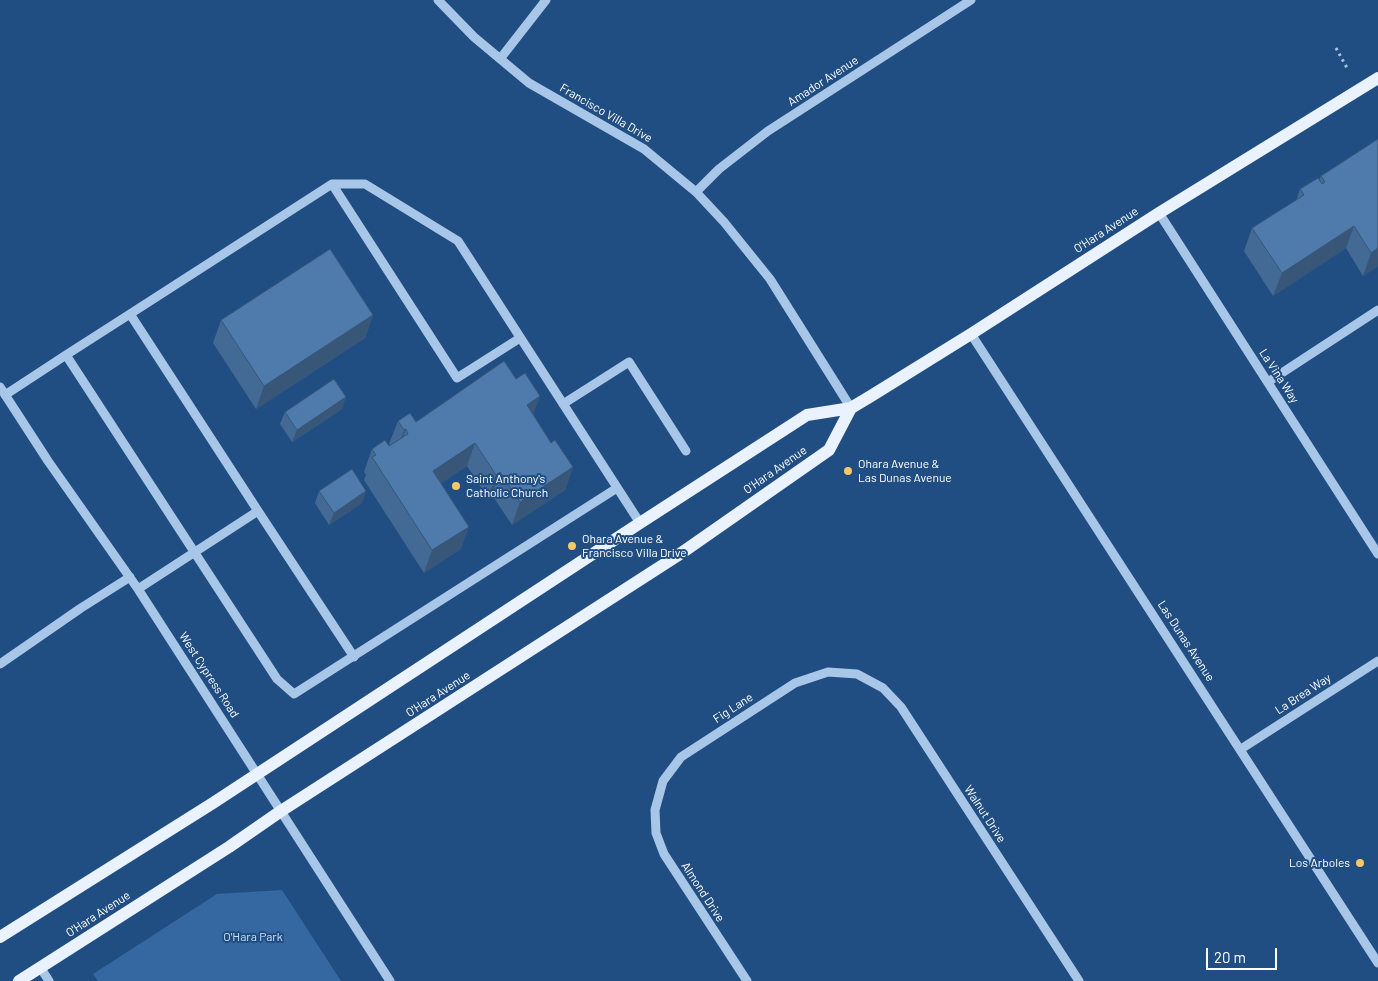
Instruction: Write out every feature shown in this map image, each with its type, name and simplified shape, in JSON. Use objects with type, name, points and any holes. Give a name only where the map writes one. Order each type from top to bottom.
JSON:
[{"type":"main road","name":"O'Hara Avenue","points":[[0,937],[205,809],[256,773],[807,415],[851,408],[971,334],[1159,212],[1378,78]]},
{"type":"main road","name":"O'Hara Avenue","points":[[19,981],[680,554],[829,450],[851,408]]},
{"type":"street","name":"Francisco Villa Drive","points":[[438,0],[474,37],[529,84],[644,149],[696,192],[724,222],[770,279],[851,408]]},
{"type":"street","points":[[500,59],[546,0]]},
{"type":"street","name":"Amador Avenue","points":[[696,192],[732,159],[768,131],[972,0]]},
{"type":"street","points":[[332,184],[457,378],[520,338]]},
{"type":"street","points":[[2,391],[66,355],[332,184],[365,184],[458,241],[640,523]]},
{"type":"street","name":"La Vina Way","points":[[1159,212],[1378,554]]},
{"type":"street","points":[[1268,382],[1378,310]]},
{"type":"street","points":[[130,314],[354,656]]},
{"type":"street","name":"Las Dunas Avenue","points":[[971,334],[1241,748],[1378,963]]},
{"type":"street","points":[[66,355],[277,679],[294,694],[617,488]]},
{"type":"street","points":[[563,404],[629,362],[686,451]]},
{"type":"street","name":"West Cypress Road","points":[[2,391],[48,461],[138,589],[390,981]]},
{"type":"street","points":[[138,589],[258,511]]},
{"type":"street","points":[[0,664],[130,577]]},
{"type":"street","name":"La Brea Way","points":[[1241,748],[1378,661]]},
{"type":"street","name":"Fig Lane","points":[[655,810],[663,781],[681,757],[795,682],[828,672],[858,674]]},
{"type":"street","name":"Walnut Drive","points":[[858,674],[882,688],[901,707],[1079,981]]},
{"type":"street","name":"Almond Drive","points":[[655,810],[656,833],[664,854],[747,981]]},
{"type":"street","points":[[40,967],[49,981]]},
{"type":"path","points":[[1336,48],[1347,68],[1350,68]]},
{"type":"green space","name":"O'Hara Park","points":[[282,890],[341,981],[98,981],[93,974],[217,894]]},
{"type":"building","points":[[1378,139],[1378,248],[1371,253],[1354,226],[1282,273],[1252,228],[1304,195],[1300,189],[1318,178],[1322,184],[1325,182],[1321,176]]},
{"type":"building","points":[[330,249],[373,315],[264,386],[221,320]]},
{"type":"building","points":[[504,361],[516,379],[525,373],[540,396],[527,405],[551,443],[555,440],[573,467],[520,502],[500,472],[496,475],[475,443],[433,471],[469,527],[432,550],[372,457],[376,455],[372,449],[385,440],[389,446],[408,434],[398,421],[410,413],[416,422]]},
{"type":"building","points":[[334,379],[346,397],[297,430],[285,412]]},
{"type":"building","points":[[352,469],[366,491],[334,513],[319,491]]},
{"type":"place","name":"Ohara Avenue & Las Dunas Avenue","points":[[848,471]]},
{"type":"place","name":"Saint Anthony's Catholic Church","points":[[456,486]]},
{"type":"place","name":"Ohara Avenue & Francisco Villa Drive","points":[[572,546]]},
{"type":"place","name":"Los Arboles","points":[[1360,863]]}]
